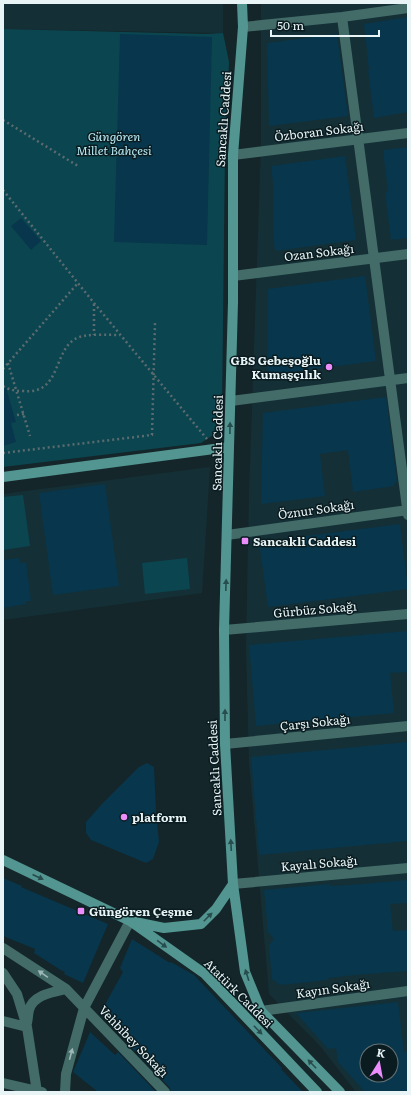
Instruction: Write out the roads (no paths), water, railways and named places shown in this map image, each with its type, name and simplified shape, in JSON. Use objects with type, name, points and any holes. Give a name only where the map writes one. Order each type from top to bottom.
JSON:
[{"type":"main road","name":"Sancaklı Caddesi","points":[[242,3],[243,27],[233,155],[231,401],[224,630],[225,744],[233,884],[245,972],[261,1011]]},
{"type":"main road","points":[[3,477],[229,447]]},
{"type":"main road","name":"Atatürk Caddesi","points":[[3,860],[130,921],[205,974],[317,1092]]},
{"type":"main road","points":[[130,921],[164,928],[202,924],[216,909],[233,884]]},
{"type":"main road","name":"Atatürk Caddesi","points":[[261,1011],[340,1092]]},
{"type":"street","points":[[243,27],[342,17],[408,8]]},
{"type":"street","points":[[342,17],[408,511]]},
{"type":"street","name":"Özboran Sokağı","points":[[233,155],[408,133]]},
{"type":"street","name":"Ozan Sokağı","points":[[233,276],[408,254]]},
{"type":"street","points":[[231,401],[408,378]]},
{"type":"street","name":"Öznur Sokağı","points":[[227,535],[408,511]]},
{"type":"street","name":"Gürbüz Sokağı","points":[[224,630],[408,614]]},
{"type":"street","name":"Çarşı Sokağı","points":[[225,744],[408,726]]},
{"type":"street","name":"Kayalı Sokağı","points":[[233,884],[408,868]]},
{"type":"street","points":[[65,1092],[66,1074],[84,1008],[130,921]]},
{"type":"street","name":"Vehbibey Sokağı","points":[[3,948],[66,989],[165,1092]]},
{"type":"street","points":[[3,973],[17,994],[27,1027],[38,1092],[3,1083]]},
{"type":"street","points":[[27,1027],[29,1009],[36,1000],[46,994],[66,989]]},
{"type":"street","name":"Kayın Sokağı","points":[[261,1011],[408,991]]},
{"type":"street","points":[[3,1021],[27,1027]]},
{"type":"place","name":"GBS Gebeşoğlu Kumaşçılık","points":[[329,367]]},
{"type":"place","name":"Sancakli Caddesi","points":[[245,541]]},
{"type":"place","name":"platform","points":[[124,817]]},
{"type":"place","name":"Güngören Çeşme","points":[[81,911]]},
{"type":"park label","name":"Güngören Millet Bahçesi","points":[[114,143]]}]
